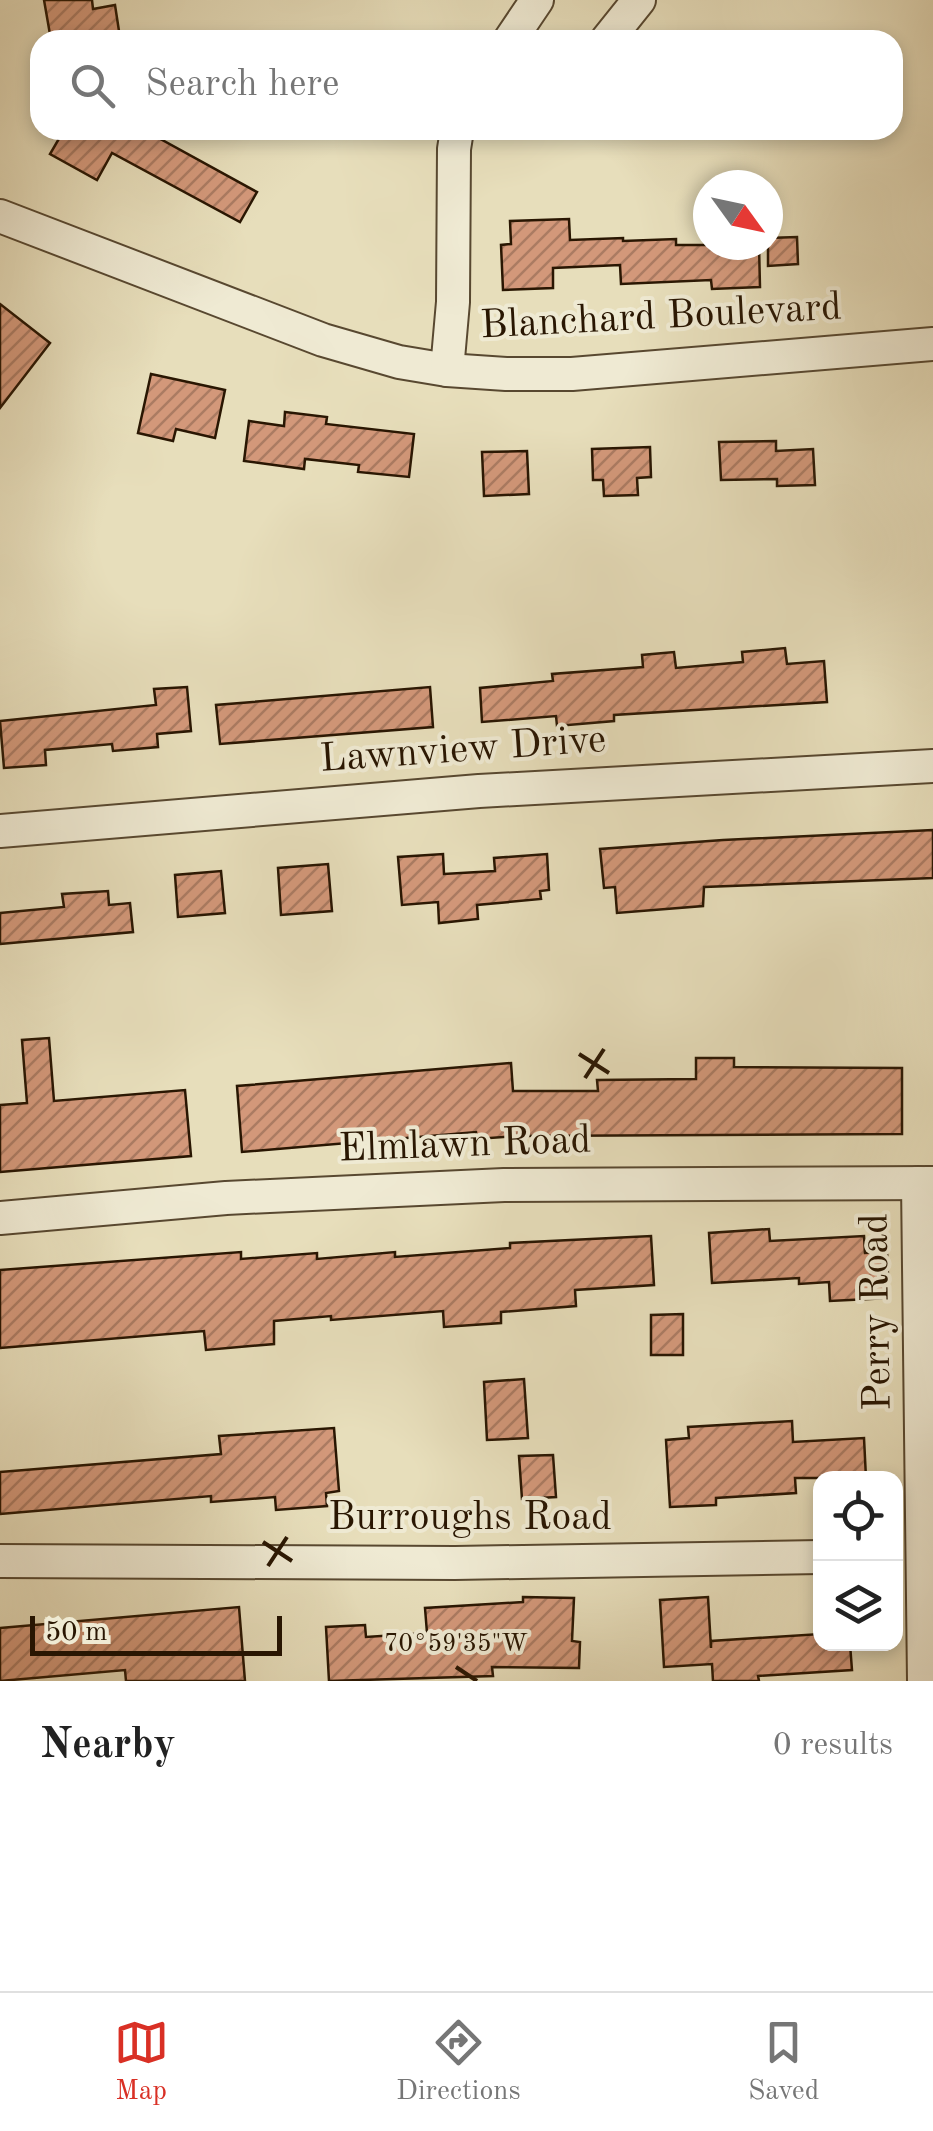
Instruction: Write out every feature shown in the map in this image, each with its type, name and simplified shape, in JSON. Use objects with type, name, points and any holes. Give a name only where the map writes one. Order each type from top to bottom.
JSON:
[{"type":"street","points":[[517,30],[537,0]]},
{"type":"street","points":[[616,30],[639,0]]},
{"type":"street","points":[[448,370],[455,140]]},
{"type":"street","name":"Blanchard Boulevard","points":[[0,216],[323,340],[400,362],[448,370],[506,374],[604,372],[933,344]]},
{"type":"street","name":"Lawnview Drive","points":[[0,832],[479,791],[933,766]]},
{"type":"street","name":"Elmlawn Road","points":[[0,1218],[226,1198],[504,1184],[926,1183]]},
{"type":"street","name":"Perry Road","points":[[924,1681],[917,1555],[926,1183]]},
{"type":"street","name":"Burroughs Road","points":[[0,1561],[486,1563],[813,1557]]},
{"type":"building","points":[[44,0],[92,0],[93,9],[115,5],[119,30],[49,30]]},
{"type":"building","points":[[58,140],[162,140],[257,192],[240,222],[112,153],[97,180],[50,154]]},
{"type":"building","points":[[569,219],[570,240],[676,239],[676,245],[693,245],[693,260],[759,260],[760,287],[712,289],[711,280],[621,284],[620,265],[553,268],[553,288],[503,290],[501,245],[511,244],[510,221]]},
{"type":"building","points":[[783,237],[797,237],[798,264],[768,266],[768,260],[783,260]]},
{"type":"building","points":[[0,304],[50,343],[0,408]]},
{"type":"building","points":[[151,374],[225,390],[215,438],[176,429],[173,441],[138,433]]},
{"type":"building","points":[[285,412],[327,417],[326,424],[414,434],[409,477],[358,472],[359,465],[305,459],[304,469],[244,461],[249,421],[284,426]]},
{"type":"building","points":[[776,441],[776,451],[813,449],[815,485],[777,486],[777,479],[721,480],[719,442]]},
{"type":"building","points":[[650,447],[651,477],[637,478],[638,495],[604,496],[603,480],[593,480],[592,449]]},
{"type":"building","points":[[527,451],[529,494],[484,496],[482,452]]},
{"type":"building","points":[[785,648],[787,664],[824,661],[827,702],[614,715],[614,721],[557,726],[556,716],[482,722],[480,688],[553,681],[552,674],[643,667],[642,655],[674,652],[676,668],[743,662],[742,652]]},
{"type":"building","points":[[187,687],[191,731],[157,734],[158,747],[113,751],[112,744],[45,750],[46,765],[4,768],[0,721],[156,705],[154,689]]},
{"type":"building","points":[[430,687],[433,727],[220,744],[216,705]]},
{"type":"building","points":[[933,830],[933,878],[704,887],[703,906],[617,913],[615,887],[604,888],[600,849]]},
{"type":"building","points":[[443,854],[444,874],[495,871],[494,858],[547,854],[549,890],[540,891],[541,899],[477,905],[478,919],[439,923],[438,902],[402,905],[398,857]]},
{"type":"building","points":[[328,864],[332,911],[281,915],[278,868]]},
{"type":"building","points":[[221,871],[225,913],[178,917],[175,875]]},
{"type":"building","points":[[108,891],[109,905],[130,903],[133,932],[0,944],[0,913],[64,907],[62,894]]},
{"type":"building","points":[[49,1038],[54,1101],[185,1090],[191,1156],[0,1172],[0,1105],[27,1103],[22,1040]]},
{"type":"building","points":[[696,1058],[734,1058],[734,1067],[902,1068],[902,1134],[477,1139],[476,1132],[242,1152],[237,1086],[511,1063],[513,1091],[598,1091],[597,1080],[696,1079]]},
{"type":"building","points":[[769,1229],[770,1241],[864,1236],[865,1253],[887,1252],[889,1298],[830,1301],[829,1282],[799,1284],[799,1278],[712,1283],[709,1233]]},
{"type":"building","points":[[651,1236],[654,1285],[575,1290],[576,1306],[501,1312],[501,1323],[444,1327],[443,1311],[331,1320],[331,1316],[274,1321],[274,1344],[206,1350],[204,1331],[0,1348],[0,1270],[241,1252],[241,1259],[317,1253],[317,1259],[395,1252],[395,1257],[510,1248],[510,1243]]},
{"type":"building","points":[[683,1314],[683,1355],[651,1355],[651,1315]]},
{"type":"building","points":[[524,1379],[528,1438],[487,1440],[484,1382]]},
{"type":"building","points":[[792,1421],[793,1442],[864,1438],[866,1471],[813,1471],[813,1478],[795,1478],[796,1493],[716,1498],[716,1505],[670,1507],[666,1440],[689,1438],[688,1427]]},
{"type":"building","points":[[334,1428],[339,1491],[326,1493],[327,1506],[276,1510],[275,1497],[211,1502],[211,1496],[0,1514],[0,1472],[221,1454],[219,1436]]},
{"type":"building","points":[[553,1455],[556,1497],[522,1499],[519,1456]]},
{"type":"building","points":[[523,1597],[574,1598],[572,1641],[580,1642],[579,1668],[492,1667],[493,1676],[329,1681],[326,1627],[365,1625],[366,1637],[427,1633],[425,1608],[523,1602]]},
{"type":"building","points":[[708,1597],[711,1648],[711,1641],[813,1634],[813,1651],[851,1651],[852,1670],[758,1676],[759,1681],[713,1681],[712,1664],[664,1667],[660,1600]]},
{"type":"building","points":[[239,1607],[245,1681],[126,1681],[125,1670],[0,1681],[0,1628]]}]
